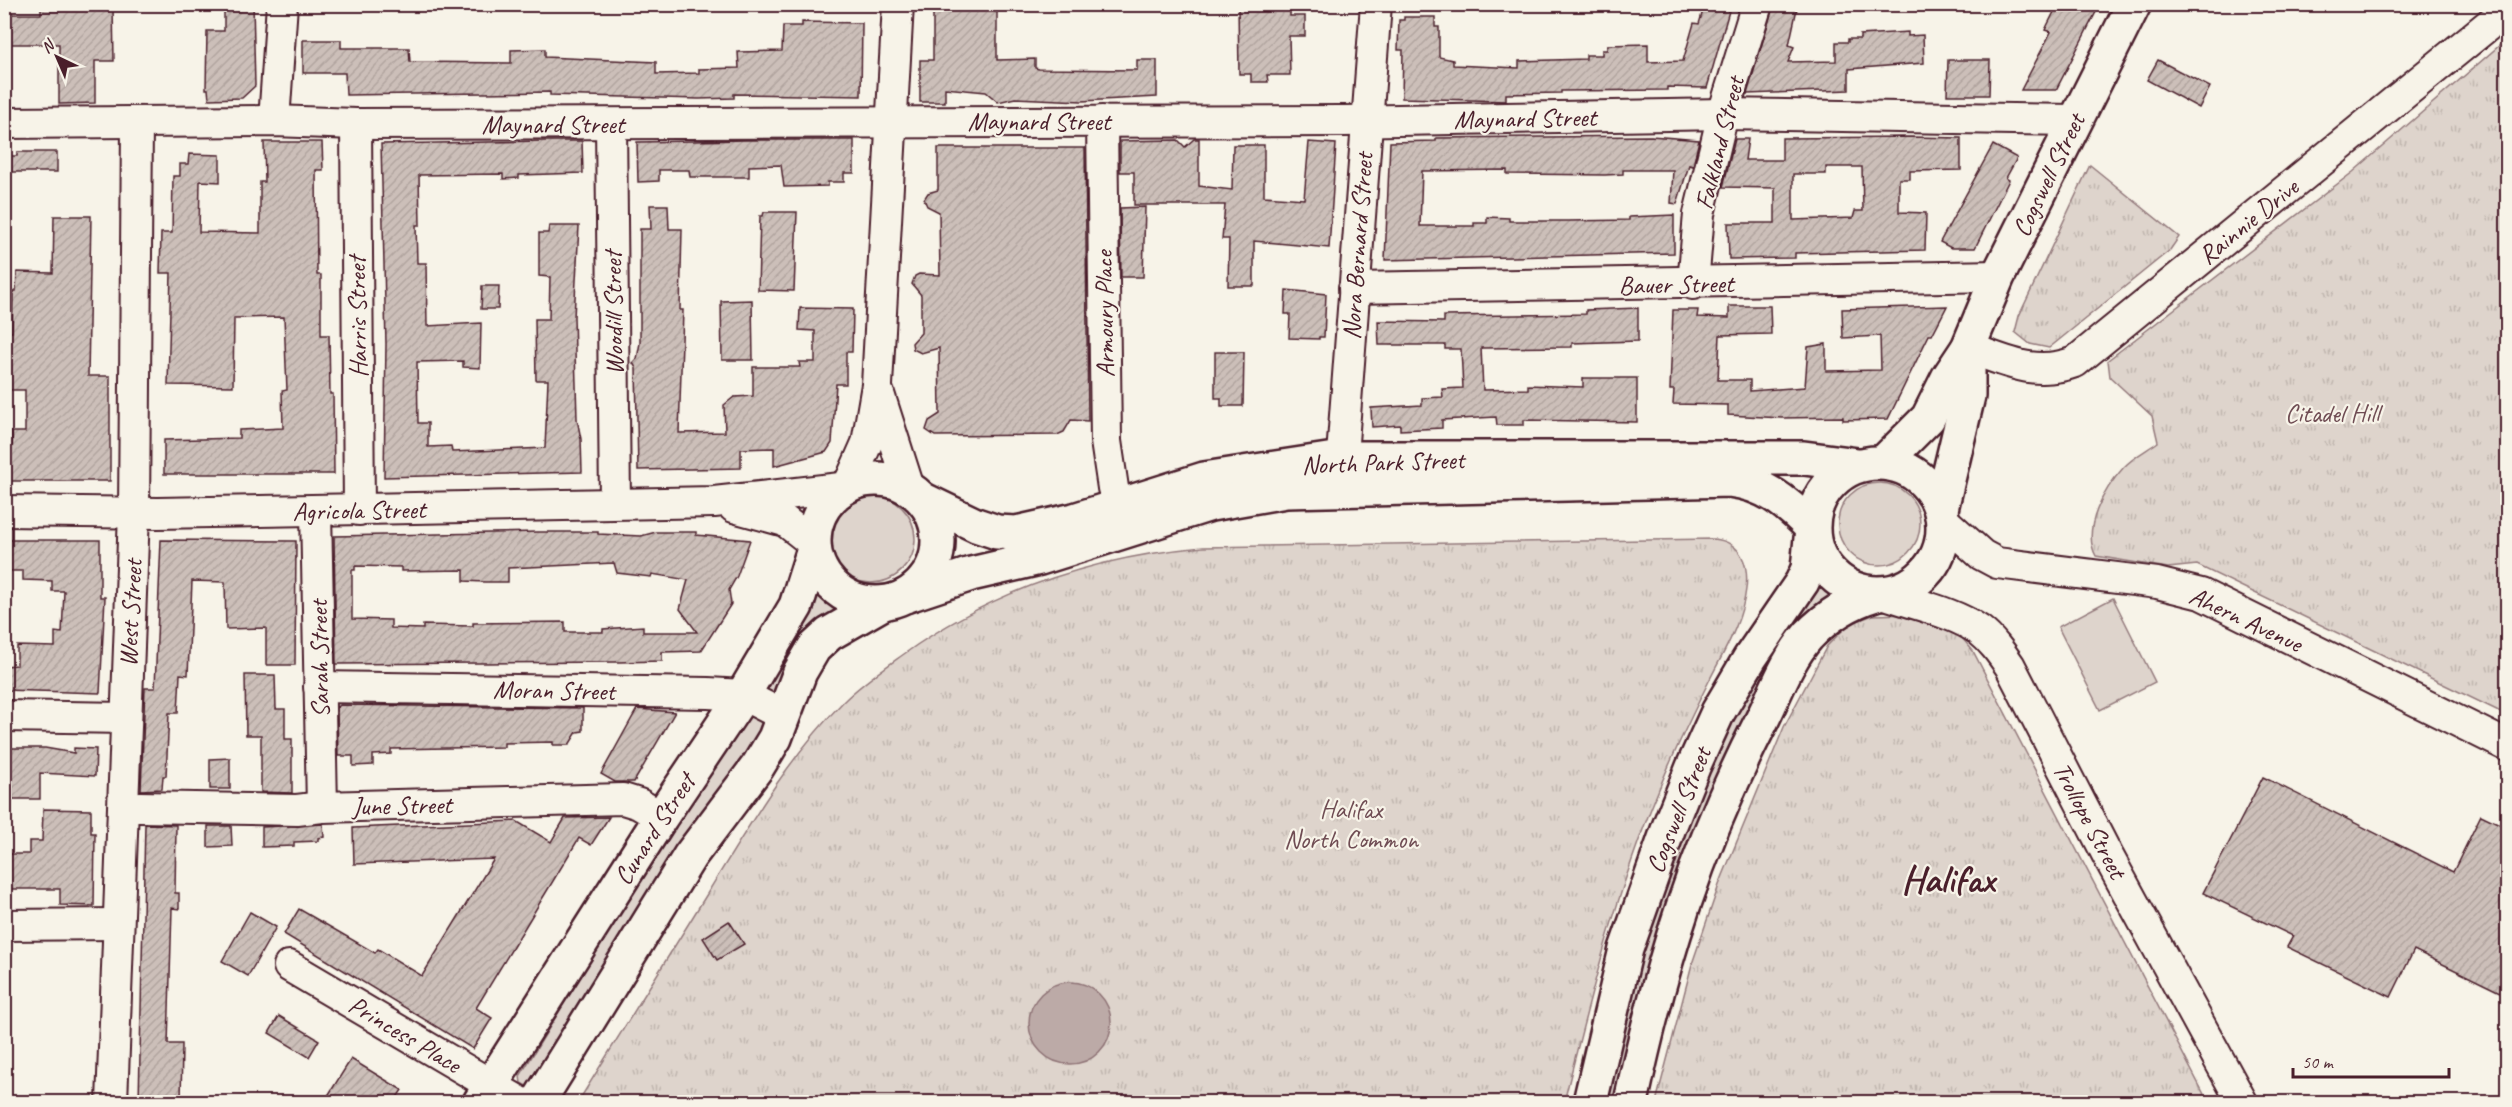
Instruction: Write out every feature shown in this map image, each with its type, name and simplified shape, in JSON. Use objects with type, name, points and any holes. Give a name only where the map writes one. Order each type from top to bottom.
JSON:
[{"type":"main road","name":"Cogswell Street","points":[[1872,463],[1928,418],[1948,378],[1968,348],[1998,276],[2134,4]]},
{"type":"main road","name":"Cogswell Street","points":[[1942,514],[1968,396],[1968,348]]},
{"type":"main road","name":"North Park Street","points":[[917,494],[976,525],[997,532],[1016,533],[1119,506],[1204,479],[1804,458],[1872,463]]},
{"type":"main road","points":[[1872,463],[1902,466],[1918,477],[1942,514],[1942,543],[1933,562],[1920,578],[1881,594],[1859,590],[1828,571],[1818,556],[1811,532],[1816,508],[1826,492],[1841,476],[1872,463]]},
{"type":"main road","name":"North Park Street","points":[[895,599],[971,574],[1040,558],[1211,504],[1286,491],[1340,473],[1747,482],[1768,490],[1811,532]]},
{"type":"main road","points":[[869,478],[890,479],[917,494],[933,513],[938,528],[936,558],[920,585],[895,599],[867,603],[837,590],[826,579],[818,565],[814,546],[816,522],[826,503],[845,486],[869,478]]},
{"type":"main road","name":"Cogswell Street","points":[[1590,1102],[1626,950],[1669,826],[1718,712],[1750,658],[1802,582],[1808,569],[1811,532]]},
{"type":"main road","name":"Cunard Street","points":[[485,1094],[661,817],[742,695],[796,606],[814,546]]},
{"type":"main road","name":"Cogswell Street","points":[[1631,1102],[1666,954],[1696,864],[1731,781],[1790,662],[1807,638],[1836,611],[1852,601],[1881,594]]},
{"type":"main road","name":"Cunard Street","points":[[538,1102],[690,856],[758,766],[784,716],[800,672],[814,648],[845,623],[895,599]]},
{"type":"street","points":[[274,120],[282,4]]},
{"type":"street","points":[[845,486],[867,443],[877,385],[898,4]]},
{"type":"street","name":"Nora Bernard Street","points":[[1340,473],[1376,4]]},
{"type":"street","name":"Falkland Street","points":[[1693,284],[1699,214],[1723,114],[1757,4]]},
{"type":"street","name":"Rainnie Drive","points":[[1968,348],[2019,366],[2037,369],[2056,369],[2075,362],[2508,9]]},
{"type":"street","name":"Maynard Street","points":[[4,123],[274,120],[356,124],[611,124],[1366,120],[1723,114],[2074,120]]},
{"type":"street","name":"Armoury Place","points":[[1102,121],[1106,441],[1113,488],[1119,506]]},
{"type":"street","name":"West Street","points":[[112,1102],[134,513],[137,123]]},
{"type":"street","name":"Harris Street","points":[[356,124],[359,510]]},
{"type":"street","name":"Woodill Street","points":[[611,124],[615,502]]},
{"type":"street","name":"Bauer Street","points":[[1354,288],[1693,284],[1998,276]]},
{"type":"street","points":[[877,385],[892,441],[917,494]]},
{"type":"street","name":"Agricola Street","points":[[4,511],[134,513],[316,511],[615,502],[714,502],[845,486]]},
{"type":"street","name":"Agricola Street","points":[[714,502],[769,515],[784,521],[814,546]]},
{"type":"street","name":"Sarah Street","points":[[316,511],[322,807]]},
{"type":"street","name":"Ahern Avenue","points":[[1942,514],[1982,555],[1997,563],[2157,583],[2201,594],[2508,746]]},
{"type":"street","name":"Trollope Street","points":[[1881,594],[1966,623],[1980,631],[2010,666],[2109,858],[2242,1102]]},
{"type":"street","name":"Moran Street","points":[[319,687],[742,695],[784,716]]},
{"type":"street","points":[[4,716],[126,718]]},
{"type":"street","name":"June Street","points":[[140,807],[297,810],[322,807],[623,799],[661,817]]},
{"type":"street","points":[[4,925],[117,924]]},
{"type":"street","name":"Princess Place","points":[[289,966],[485,1094],[520,1102]]},
{"type":"green space","name":"Citadel Hill","points":[[2507,39],[2507,715],[2197,565],[2168,568],[2096,556],[2091,533],[2097,509],[2117,476],[2132,460],[2158,442],[2152,416],[2110,377],[2108,360],[2353,172]]},
{"type":"green space","points":[[2090,165],[2179,237],[2170,250],[2049,348],[2030,344],[2015,332],[2019,316]]},
{"type":"green space","points":[[1879,483],[1895,486],[1908,495],[1917,508],[1920,524],[1917,540],[1908,553],[1895,562],[1879,565],[1863,562],[1850,553],[1841,540],[1838,524],[1841,508],[1850,495],[1863,486]]},
{"type":"green space","points":[[862,495],[880,495],[896,502],[908,514],[915,530],[915,548],[908,564],[896,576],[880,583],[862,583],[846,576],[834,564],[827,548],[827,530],[834,514],[846,502]]},
{"type":"green space","name":"Halifax North Common","points":[[1714,539],[1731,545],[1742,556],[1745,563],[1747,580],[1741,614],[1665,775],[1630,865],[1594,983],[1564,1102],[578,1102],[754,819],[804,746],[843,702],[865,683],[938,631],[973,611],[1009,594],[1084,568],[1123,559],[1203,547]]},
{"type":"green space","points":[[1815,577],[1822,578],[1837,598],[1777,653],[1728,750],[1694,827],[1659,941],[1616,1102],[1598,1102],[1632,968],[1713,735]]},
{"type":"green space","points":[[816,582],[829,597],[849,608],[777,693],[770,694],[763,689]]},
{"type":"green space","points":[[2113,598],[2155,682],[2100,710],[2058,627]]},
{"type":"green space","points":[[1873,615],[1904,615],[1935,620],[1956,632],[1973,651],[2208,1102],[1656,1102],[1692,964],[1719,885],[1784,727],[1827,646],[1849,624]]},
{"type":"green space","points":[[746,709],[763,721],[762,740],[528,1087],[521,1083],[520,1076],[741,712]]},
{"type":"shaded area","points":[[1070,982],[1086,986],[1099,994],[1107,1007],[1111,1023],[1107,1039],[1099,1052],[1086,1060],[1070,1064],[1054,1060],[1041,1052],[1033,1039],[1029,1023],[1033,1007],[1041,994],[1054,986]]},
{"type":"building","points":[[224,4],[253,4],[255,86],[242,98],[209,99],[208,89],[206,89],[207,31],[224,31]]},
{"type":"building","points":[[1238,4],[1290,4],[1290,16],[1305,16],[1305,36],[1289,36],[1290,75],[1267,75],[1268,82],[1251,82],[1251,74],[1239,74]]},
{"type":"building","points":[[1705,4],[1731,4],[1707,88],[1667,87],[1667,90],[1506,94],[1506,101],[1402,98],[1403,50],[1398,50],[1399,20],[1404,20],[1404,17],[1435,17],[1435,27],[1439,27],[1439,57],[1453,60],[1453,65],[1519,68],[1519,61],[1586,59],[1586,55],[1602,55],[1602,50],[1607,50],[1607,45],[1648,44],[1648,62],[1683,61],[1694,23],[1699,24]]},
{"type":"building","points":[[1774,4],[1798,4],[1789,45],[1794,47],[1788,62],[1836,61],[1836,42],[1860,39],[1860,35],[1908,32],[1908,36],[1923,35],[1924,63],[1849,69],[1849,90],[1747,94]]},
{"type":"building","points":[[2058,4],[2085,4],[2097,10],[2056,90],[2021,90],[2051,32],[2045,30]]},
{"type":"building","points":[[113,7],[114,61],[95,61],[95,103],[59,104],[59,44],[4,44],[4,14],[41,14],[41,8]]},
{"type":"building","points":[[933,9],[997,10],[997,60],[1035,59],[1035,68],[1039,69],[1137,70],[1137,60],[1157,60],[1157,97],[1082,101],[1015,98],[998,102],[986,92],[945,88],[945,102],[920,102],[920,60],[933,60]]},
{"type":"building","points":[[802,22],[862,23],[861,96],[734,94],[734,98],[699,99],[550,95],[550,92],[346,95],[345,73],[303,73],[303,40],[341,40],[341,48],[409,48],[410,62],[511,63],[511,50],[545,49],[545,57],[656,62],[656,74],[699,73],[699,69],[739,68],[738,52],[782,51],[783,26],[802,26]]},
{"type":"building","points":[[1948,60],[1990,60],[1989,95],[1947,95]]},
{"type":"building","points":[[2158,60],[2210,87],[2199,108],[2147,80]]},
{"type":"building","points":[[1651,136],[1699,140],[1693,166],[1689,165],[1677,204],[1671,203],[1673,170],[1623,170],[1623,174],[1605,175],[1507,174],[1507,170],[1422,171],[1420,226],[1474,226],[1474,223],[1487,223],[1487,217],[1509,218],[1509,221],[1568,221],[1629,220],[1629,217],[1674,215],[1674,253],[1385,260],[1390,142],[1436,141],[1436,138]]},
{"type":"building","points":[[1782,138],[1961,138],[1961,170],[1910,171],[1910,179],[1899,179],[1899,212],[1926,213],[1925,250],[1795,253],[1795,258],[1729,259],[1728,223],[1775,223],[1775,188],[1723,187],[1735,139],[1748,139],[1745,160],[1782,160]],"holes":[[[1826,167],[1862,167],[1863,211],[1855,211],[1853,218],[1793,220],[1793,174],[1826,174]]]},
{"type":"building","points":[[1194,139],[1199,139],[1199,186],[1232,190],[1233,145],[1264,145],[1264,196],[1304,199],[1309,142],[1336,144],[1329,248],[1254,241],[1254,286],[1228,286],[1229,239],[1222,239],[1225,205],[1134,205],[1134,172],[1120,172],[1120,141],[1178,140],[1185,147]]},
{"type":"building","points":[[854,140],[854,173],[844,173],[844,182],[828,182],[828,186],[784,187],[781,165],[749,166],[749,177],[690,177],[689,170],[659,170],[659,181],[638,182],[637,142]]},
{"type":"building","points":[[582,141],[583,173],[519,175],[519,178],[503,179],[503,174],[419,175],[420,225],[416,225],[417,263],[426,263],[427,326],[481,323],[480,368],[463,367],[463,361],[417,362],[418,423],[428,423],[428,447],[451,446],[452,452],[545,448],[548,380],[536,380],[535,319],[549,319],[550,277],[539,276],[539,233],[548,233],[549,226],[579,226],[574,317],[577,419],[581,439],[582,472],[384,477],[386,344],[381,144]]},
{"type":"building","points":[[264,142],[322,142],[323,170],[316,170],[317,275],[321,275],[321,335],[329,335],[330,394],[333,394],[334,474],[164,474],[164,440],[239,438],[239,430],[283,428],[282,391],[287,390],[284,317],[234,318],[233,386],[168,385],[171,273],[160,273],[161,233],[172,233],[173,176],[180,176],[180,164],[188,164],[189,154],[220,155],[220,182],[200,181],[199,232],[260,233],[260,182],[265,182]]},
{"type":"building","points":[[1993,145],[2017,158],[2006,178],[2009,180],[1975,248],[1951,248],[1940,242]]},
{"type":"building","points":[[938,148],[1085,148],[1088,421],[1071,420],[1064,432],[1057,435],[935,436],[926,430],[929,421],[940,414],[939,348],[921,353],[913,349],[912,343],[921,333],[921,295],[912,284],[915,276],[919,274],[940,275],[939,212],[927,206],[924,199],[928,193],[938,190]]},
{"type":"building","points":[[17,152],[57,152],[57,172],[4,172],[4,156],[17,156]]},
{"type":"building","points":[[650,205],[668,205],[669,229],[682,229],[680,310],[683,310],[679,433],[725,432],[724,405],[734,397],[753,396],[753,367],[800,367],[799,362],[815,362],[815,331],[799,330],[800,308],[853,309],[852,352],[846,352],[846,384],[836,384],[832,443],[826,452],[774,466],[774,448],[741,449],[741,468],[638,470],[636,368],[633,363],[637,359],[640,343],[640,229],[651,229]]},
{"type":"building","points":[[1145,207],[1143,277],[1121,277],[1120,208]]},
{"type":"building","points":[[764,212],[797,212],[794,291],[758,290],[760,216],[763,216]]},
{"type":"building","points":[[54,216],[91,216],[88,376],[110,376],[110,481],[7,481],[7,473],[4,473],[4,445],[12,445],[12,432],[25,432],[25,390],[4,390],[4,332],[12,332],[13,291],[16,291],[17,272],[53,273]]},
{"type":"building","points":[[482,286],[499,286],[498,309],[481,309]]},
{"type":"building","points":[[1286,290],[1326,294],[1324,337],[1319,337],[1319,339],[1289,338],[1290,314],[1285,314]]},
{"type":"building","points":[[752,300],[753,360],[722,360],[721,301]]},
{"type":"building","points":[[1729,306],[1770,306],[1771,334],[1720,335],[1718,380],[1750,380],[1750,391],[1805,387],[1808,347],[1826,344],[1826,371],[1881,370],[1880,336],[1843,338],[1842,309],[1947,306],[1932,335],[1929,335],[1888,419],[1843,420],[1843,417],[1782,418],[1728,415],[1728,405],[1673,404],[1674,390],[1670,390],[1673,310],[1698,310],[1697,317],[1729,318]]},
{"type":"building","points":[[1638,308],[1638,341],[1572,343],[1572,347],[1481,348],[1483,390],[1528,389],[1528,385],[1583,387],[1583,378],[1637,378],[1637,422],[1524,420],[1524,425],[1497,425],[1496,417],[1442,420],[1442,428],[1400,430],[1400,425],[1372,427],[1371,408],[1422,405],[1422,398],[1443,397],[1442,389],[1463,388],[1461,349],[1445,349],[1445,345],[1379,345],[1378,321],[1444,322],[1444,316],[1586,314],[1586,310]]},
{"type":"building","points":[[1215,352],[1244,352],[1243,406],[1221,406],[1221,398],[1215,398]]},
{"type":"building","points":[[598,532],[598,534],[641,536],[656,532],[696,532],[696,535],[750,540],[737,576],[729,590],[731,604],[701,651],[662,652],[662,661],[336,664],[334,536]],"holes":[[[614,563],[617,573],[651,577],[652,574],[688,580],[680,609],[697,632],[643,632],[643,626],[603,629],[603,632],[565,632],[565,622],[473,623],[473,626],[423,625],[423,629],[391,628],[391,620],[352,619],[352,570],[355,570],[355,566],[401,567],[401,571],[464,570],[464,581],[485,582],[508,582],[508,568]]]},
{"type":"building","points":[[4,540],[100,540],[100,597],[105,597],[100,693],[4,690],[4,666],[17,665],[17,646],[55,647],[55,632],[62,633],[64,591],[52,591],[52,581],[23,580],[23,571],[4,571]]},
{"type":"building","points":[[161,540],[296,541],[295,665],[266,665],[266,628],[226,629],[225,582],[192,581],[188,675],[180,674],[178,713],[169,713],[166,776],[163,776],[162,789],[141,790],[145,688],[155,688]]},
{"type":"building","points":[[245,675],[275,675],[276,709],[285,709],[285,739],[292,739],[292,793],[261,792],[261,735],[246,735]]},
{"type":"building","points":[[340,705],[583,708],[583,731],[577,732],[569,745],[553,745],[553,742],[504,743],[504,747],[391,749],[391,754],[373,755],[373,765],[353,766],[353,756],[338,756],[337,708]]},
{"type":"building","points":[[637,709],[675,712],[634,782],[615,782],[601,774]]},
{"type":"building","points":[[10,748],[45,748],[74,753],[74,748],[96,749],[95,776],[40,773],[40,799],[10,799]]},
{"type":"building","points":[[230,758],[230,789],[210,789],[210,759]]},
{"type":"building","points":[[2263,777],[2453,872],[2481,815],[2508,828],[2508,996],[2414,950],[2391,997],[2287,947],[2293,936],[2203,893]]},
{"type":"building","points":[[43,809],[91,810],[91,833],[95,833],[94,906],[60,905],[60,889],[4,889],[4,854],[29,854],[29,841],[42,841]]},
{"type":"building","points":[[609,817],[591,845],[579,838],[476,1008],[492,1018],[473,1049],[284,934],[299,909],[375,953],[378,949],[422,976],[494,859],[354,864],[353,828],[516,821],[551,842],[565,818]]},
{"type":"building","points":[[145,824],[176,825],[175,893],[179,893],[179,909],[172,908],[168,1044],[182,1044],[181,1102],[139,1102]]},
{"type":"building","points":[[323,824],[324,837],[318,838],[318,841],[294,842],[294,846],[262,847],[262,827]]},
{"type":"building","points":[[208,826],[231,826],[232,846],[208,847]]},
{"type":"building","points":[[250,912],[276,927],[248,976],[222,961]]},
{"type":"building","points":[[729,921],[744,944],[717,960],[703,938]]},
{"type":"building","points":[[279,1016],[319,1040],[309,1057],[269,1033]]},
{"type":"building","points":[[351,1059],[402,1090],[394,1102],[324,1102]]},
{"type":"district","name":"Halifax","points":[[1948,879]]}]
